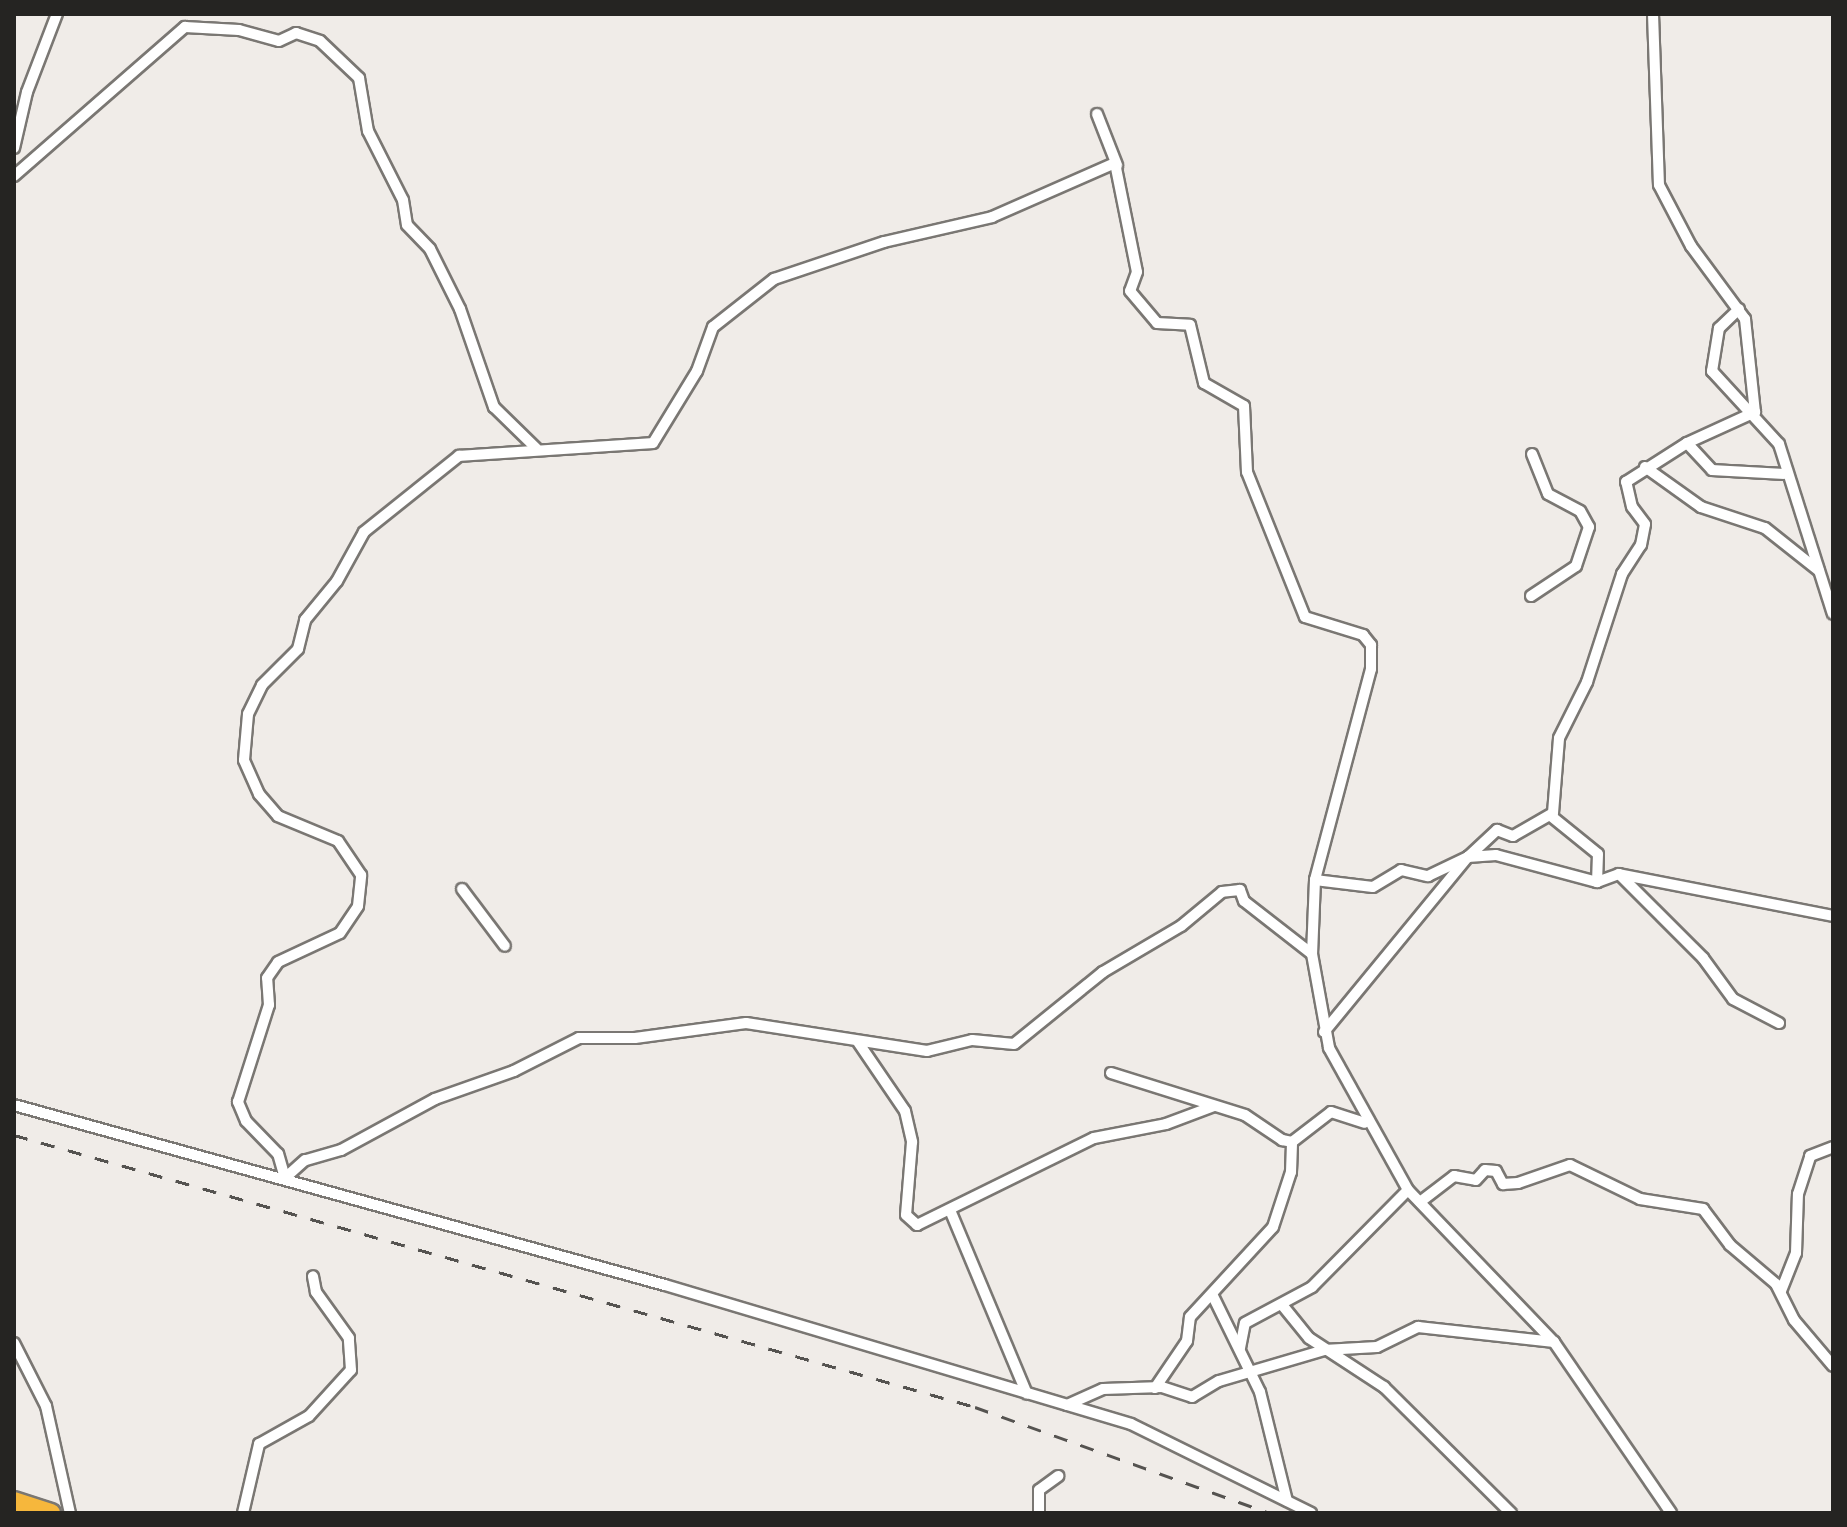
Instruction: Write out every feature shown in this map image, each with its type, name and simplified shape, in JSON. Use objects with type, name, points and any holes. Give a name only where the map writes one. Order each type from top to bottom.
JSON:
[{"type":"highway","points":[[14,1501],[51,1513]]},
{"type":"street","points":[[14,148],[27,92],[57,14]]},
{"type":"street","points":[[1653,14],[1659,185],[1691,246],[1739,309],[1752,347],[1755,412]]},
{"type":"street","points":[[14,176],[185,27],[239,30],[279,41],[296,33],[320,41],[359,78],[368,131],[403,200],[407,225],[430,249],[460,309],[494,407],[536,448]]},
{"type":"street","points":[[14,87],[27,92]]},
{"type":"street","points":[[1097,114],[1117,165],[1137,272],[1130,291],[1157,323],[1190,325],[1204,383],[1244,406],[1247,472],[1305,617],[1363,635],[1371,645],[1371,669],[1315,880],[1312,954],[1324,1032],[1366,1124],[1408,1190],[1554,1342],[1671,1513]]},
{"type":"street","points":[[285,1178],[278,1154],[246,1121],[238,1102],[269,1005],[267,978],[278,962],[340,933],[362,892],[352,855],[338,841],[278,816],[259,794],[243,748],[253,700],[298,649],[305,620],[378,518],[459,456],[536,448],[657,442],[697,371],[713,327],[791,270],[992,217],[1117,165]]},
{"type":"street","points":[[1739,309],[1719,328],[1710,362],[1730,393],[1755,412],[1779,444],[1784,474],[1833,614]]},
{"type":"street","points":[[1551,816],[1559,738],[1587,682],[1622,574],[1641,545],[1645,524],[1625,487],[1645,467],[1687,443],[1755,412]]},
{"type":"street","points":[[1687,443],[1712,470],[1784,474]]},
{"type":"street","points":[[1531,596],[1576,566],[1589,527],[1580,511],[1548,494],[1532,454]]},
{"type":"street","points":[[1645,467],[1701,507],[1765,528],[1820,572]]},
{"type":"street","points":[[1324,1032],[1468,857],[1497,830],[1513,836],[1551,816]]},
{"type":"street","points":[[1551,816],[1594,848],[1597,882]]},
{"type":"street","points":[[1315,880],[1373,887],[1401,870],[1428,876],[1468,857],[1506,856],[1597,882],[1619,874],[1833,916]]},
{"type":"street","points":[[1619,874],[1703,958],[1733,999],[1779,1023]]},
{"type":"street","points":[[462,889],[505,946]]},
{"type":"street","points":[[285,1178],[305,1160],[397,1124],[453,1091],[514,1071],[567,1041],[746,1023],[927,1051],[972,1040],[1014,1044],[1110,966],[1181,926],[1222,892],[1240,890],[1244,901],[1312,954]]},
{"type":"street","points":[[858,1042],[905,1111],[912,1142],[906,1215],[917,1225],[1094,1138],[1166,1124],[1214,1106]]},
{"type":"street","points":[[1111,1073],[1245,1115],[1292,1142]]},
{"type":"street","points":[[14,1105],[285,1178],[1131,1424],[1311,1513]]},
{"type":"street","points":[[1292,1142],[1331,1112],[1366,1124]]},
{"type":"street","points":[[1155,1388],[1187,1341],[1190,1317],[1273,1227],[1291,1172],[1292,1142]]},
{"type":"street","points":[[1781,1291],[1796,1253],[1798,1194],[1810,1156],[1833,1147]]},
{"type":"street","points":[[1420,1202],[1454,1176],[1476,1180],[1485,1170],[1496,1171],[1503,1184],[1518,1183],[1570,1165],[1640,1199],[1703,1209],[1730,1245],[1781,1291],[1794,1320],[1833,1366]]},
{"type":"street","points":[[1240,1348],[1245,1323],[1283,1306],[1329,1272],[1408,1190]]},
{"type":"street","points":[[950,1210],[1027,1394]]},
{"type":"street","points":[[243,1513],[259,1444],[309,1416],[351,1370],[349,1338],[316,1292],[313,1276]]},
{"type":"street","points":[[1212,1294],[1251,1374],[1287,1501]]},
{"type":"street","points":[[1283,1306],[1324,1350],[1384,1387],[1511,1513]]},
{"type":"street","points":[[1067,1405],[1103,1389],[1155,1388],[1192,1397],[1324,1350],[1377,1347],[1418,1327],[1554,1342]]},
{"type":"street","points":[[14,1343],[46,1406],[70,1513]]},
{"type":"street","points":[[1039,1513],[1039,1490],[1058,1476]]},
{"type":"railway","points":[[14,1135],[975,1407],[1269,1513]]}]
